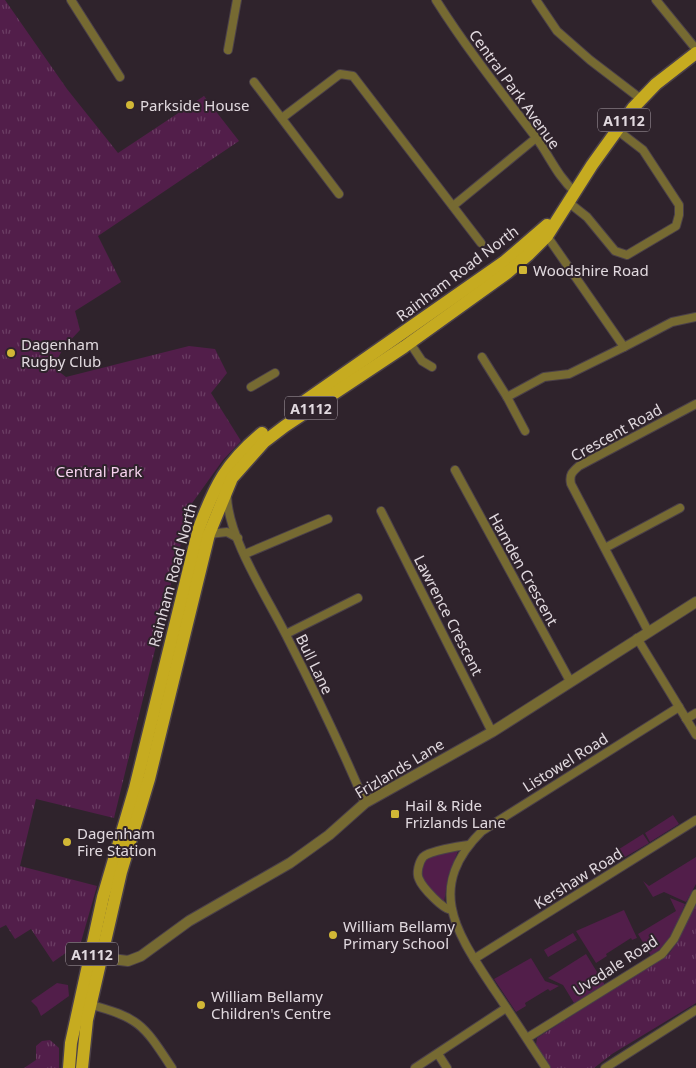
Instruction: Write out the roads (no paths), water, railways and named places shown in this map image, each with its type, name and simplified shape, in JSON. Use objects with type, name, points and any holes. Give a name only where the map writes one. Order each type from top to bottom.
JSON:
[{"type":"main road","name":"Rainham Road North","points":[[82,1068],[86,1004],[96,957],[149,779],[209,534],[227,488],[243,463],[264,442],[507,273],[547,236],[571,197],[617,130],[641,99],[663,78],[696,53]]},
{"type":"main road","name":"Rainham Road North","points":[[96,957],[103,897],[135,788],[198,534],[213,490],[220,478],[245,448],[275,422],[504,262],[557,218]]},
{"type":"main road","name":"Rainham Road North","points":[[69,1068],[71,1043],[86,1004]]},
{"type":"street","points":[[71,0],[120,77]]},
{"type":"street","points":[[228,50],[237,0]]},
{"type":"street","name":"Central Park Avenue","points":[[436,0],[479,64],[536,138],[571,197],[615,251],[627,254],[676,226],[679,216],[679,205],[643,150],[617,130]]},
{"type":"street","points":[[536,0],[557,31],[590,60],[641,99]]},
{"type":"street","points":[[656,0],[696,48]]},
{"type":"street","points":[[282,118],[340,74],[353,76],[482,243]]},
{"type":"street","points":[[254,82],[339,194]]},
{"type":"street","points":[[453,206],[536,138]]},
{"type":"street","points":[[547,236],[624,347]]},
{"type":"street","points":[[507,397],[544,377],[569,374],[672,322],[696,317]]},
{"type":"street","points":[[410,342],[422,361],[432,367]]},
{"type":"street","points":[[482,357],[507,397],[525,431]]},
{"type":"street","points":[[251,387],[275,373]]},
{"type":"street","name":"Crescent Road","points":[[648,631],[571,484],[571,473],[579,466],[696,404]]},
{"type":"street","name":"Hamden Crescent","points":[[455,470],[570,680]]},
{"type":"street","name":"Bull Lane","points":[[227,488],[227,501],[245,554],[286,634],[365,803]]},
{"type":"street","points":[[605,548],[680,508]]},
{"type":"street","name":"Lawrence Crescent","points":[[381,512],[492,732]]},
{"type":"street","points":[[245,554],[328,519]]},
{"type":"street","points":[[209,534],[227,532],[238,538]]},
{"type":"street","points":[[286,634],[358,598]]},
{"type":"street","name":"Frizlands Lane","points":[[96,957],[128,961],[141,956],[189,921],[290,863],[329,835],[365,803],[492,732],[570,680],[696,602]]},
{"type":"street","points":[[638,638],[696,735]]},
{"type":"street","name":"Listowel Road","points":[[546,1068],[457,930],[452,910],[452,886],[455,872],[468,845],[482,831],[679,707]]},
{"type":"street","points":[[686,719],[696,713]]},
{"type":"street","name":"Kershaw Road","points":[[474,958],[696,820]]},
{"type":"street","points":[[452,910],[441,906],[420,881],[417,873],[420,862],[427,854],[468,845]]},
{"type":"street","name":"Uvedale Road","points":[[526,1038],[662,954],[674,939],[696,894]]},
{"type":"street","points":[[86,1004],[118,1012],[137,1022],[150,1035],[172,1068]]},
{"type":"street","points":[[415,1068],[506,1008]]},
{"type":"street","points":[[605,1068],[695,1012]]},
{"type":"street","points":[[438,1054],[447,1068]]},
{"type":"place","name":"Parkside House","points":[[130,105]]},
{"type":"place","name":"Woodshire Road","points":[[523,270]]},
{"type":"place","name":"Dagenham Rugby Club","points":[[11,353]]},
{"type":"place","name":"Hail & Ride Frizlands Lane","points":[[395,814]]},
{"type":"place","name":"Dagenham Fire Station","points":[[67,842]]},
{"type":"place","name":"William Bellamy Primary School","points":[[333,935]]},
{"type":"place","name":"William Bellamy Children's Centre","points":[[201,1005]]},
{"type":"park label","name":"Central Park","points":[[99,471]]}]
